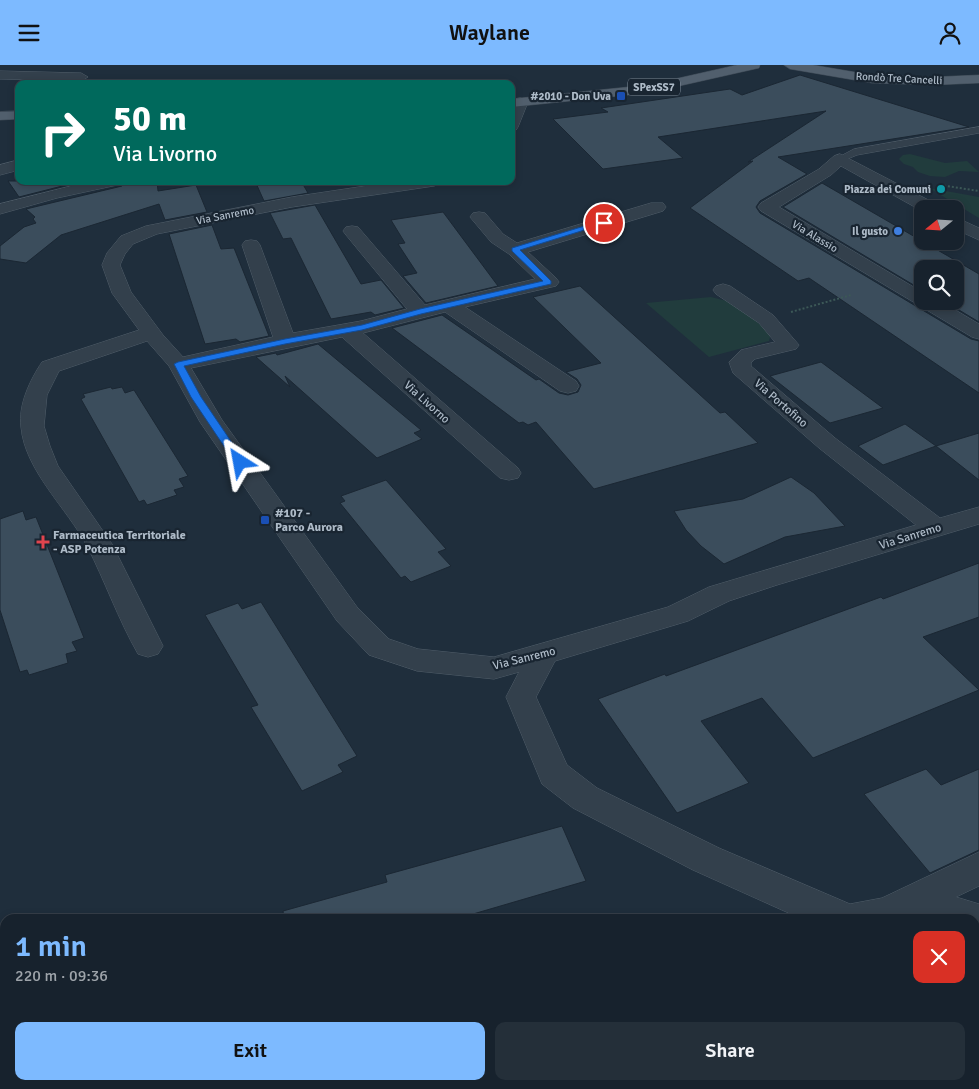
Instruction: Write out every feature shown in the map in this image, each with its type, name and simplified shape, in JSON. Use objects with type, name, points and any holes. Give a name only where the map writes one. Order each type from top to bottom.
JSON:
[{"type":"main road","name":"SPexSS7","points":[[516,103],[655,87],[754,65]]},
{"type":"main road","name":"Rondò Tre Cancelli","points":[[790,65],[872,79],[933,81],[979,79]]},
{"type":"main road","points":[[872,79],[937,85],[979,86]]},
{"type":"main road","points":[[0,116],[15,115]]},
{"type":"street","points":[[0,75],[81,77]]},
{"type":"street","points":[[840,159],[915,200]]},
{"type":"street","name":"Via Alassio","points":[[840,159],[833,176],[766,207],[914,295]]},
{"type":"street","points":[[0,170],[15,166]]},
{"type":"street","points":[[0,209],[54,193],[95,185]]},
{"type":"street","name":"Via Sanremo","points":[[407,185],[292,202],[152,229],[127,240],[116,253],[111,265],[122,293],[178,364],[196,397],[266,501],[347,615],[379,647],[417,660],[494,668],[678,614],[719,594],[767,578],[979,515]]},
{"type":"street","points":[[515,249],[657,207]]},
{"type":"street","points":[[178,364],[347,330],[548,282],[515,249],[497,238],[480,217]]},
{"type":"street","points":[[964,226],[979,235]]},
{"type":"street","points":[[352,231],[420,312]]},
{"type":"street","points":[[251,245],[285,341]]},
{"type":"street","points":[[964,245],[979,253]]},
{"type":"street","name":"Via Portofino","points":[[723,290],[766,319],[789,345],[748,354],[740,362],[741,369],[827,443],[936,528]]},
{"type":"street","points":[[448,305],[568,386]]},
{"type":"street","name":"Via Alassio","points":[[939,310],[979,333]]},
{"type":"street","name":"Via Livorno","points":[[347,330],[509,473]]},
{"type":"street","points":[[148,646],[100,543],[46,466],[32,426],[36,395],[50,367],[152,333]]},
{"type":"street","points":[[544,654],[521,697],[554,774],[585,798],[628,820],[706,859],[832,914]]},
{"type":"street","points":[[886,914],[979,868]]},
{"type":"street","points":[[910,901],[956,914]]},
{"type":"lane","points":[[840,159],[854,152],[979,130]]},
{"type":"path","points":[[815,305],[851,295]]},
{"type":"green space","points":[[910,154],[945,163],[967,161],[979,172],[959,171],[945,177],[930,176],[918,172],[899,159],[903,155]]},
{"type":"green space","points":[[929,188],[979,197],[979,218],[964,209],[964,200],[949,200]]},
{"type":"green space","points":[[711,297],[735,303],[771,334],[769,341],[709,357],[646,303]]},
{"type":"building","points":[[800,75],[969,127],[778,157],[807,174],[760,201],[756,207],[760,213],[914,305],[914,310],[922,310],[971,339],[979,341],[979,393],[809,278],[798,281],[690,208],[753,161],[748,162],[826,111],[658,137],[683,158],[603,169],[553,119],[608,112],[601,108],[730,89],[742,95]]},
{"type":"building","points":[[8,181],[15,181],[15,185],[66,185],[19,197]]},
{"type":"building","points":[[822,183],[914,236],[914,250],[938,250],[955,260],[914,260],[914,285],[783,207]]},
{"type":"building","points":[[157,185],[158,191],[196,185],[207,212],[165,220],[159,204],[61,235],[26,263],[0,259],[0,246],[24,227],[36,223],[33,219],[35,217],[26,209],[122,186]]},
{"type":"building","points":[[257,185],[303,185],[308,193],[264,201]]},
{"type":"building","points":[[315,205],[361,284],[381,280],[404,308],[375,315],[371,312],[331,319],[291,238],[283,239],[270,213]]},
{"type":"building","points":[[443,212],[498,286],[426,303],[403,276],[417,273],[398,244],[405,243],[391,220]]},
{"type":"building","points":[[212,225],[221,249],[234,248],[269,336],[240,342],[236,339],[205,344],[169,234]]},
{"type":"building","points":[[964,265],[979,274],[979,322],[959,310],[964,310]]},
{"type":"building","points":[[580,286],[720,413],[725,412],[758,443],[594,489],[536,422],[528,425],[523,422],[519,423],[392,328],[442,315],[536,380],[539,379],[559,393],[568,395],[578,392],[581,385],[577,379],[566,372],[601,363],[533,297]]},
{"type":"building","points":[[318,344],[421,430],[414,433],[422,439],[377,458],[285,376],[290,387],[256,357],[276,353],[277,355]]},
{"type":"building","points":[[821,362],[883,408],[830,423],[770,376]]},
{"type":"building","points":[[111,387],[112,389],[122,387],[125,393],[134,390],[188,476],[179,479],[184,487],[174,490],[177,495],[147,505],[144,500],[139,502],[81,399],[85,397],[83,394]]},
{"type":"building","points":[[905,424],[936,446],[883,465],[858,446]]},
{"type":"building","points":[[979,433],[979,480],[936,446]]},
{"type":"building","points":[[791,477],[814,493],[845,526],[785,537],[724,564],[701,546],[686,530],[674,511],[743,499]]},
{"type":"building","points":[[386,480],[446,549],[438,552],[451,566],[411,582],[405,576],[401,578],[340,503],[345,501],[341,496]]},
{"type":"building","points":[[23,511],[26,520],[36,517],[84,638],[72,642],[77,651],[66,654],[68,663],[29,675],[27,670],[20,672],[0,610],[0,519]]},
{"type":"building","points":[[979,563],[979,617],[923,637],[979,690],[813,758],[762,698],[701,721],[749,783],[677,813],[598,699],[881,597],[883,599]]},
{"type":"building","points":[[261,602],[357,756],[338,765],[343,772],[302,791],[251,707],[258,705],[205,615],[238,603],[242,609]]},
{"type":"building","points":[[926,769],[941,785],[979,769],[979,850],[930,873],[864,794]]},
{"type":"building","points":[[562,826],[586,881],[473,914],[283,914],[283,911],[387,882],[385,875]]},
{"type":"place","name":"#2010 - Don Uva","points":[[621,96]]},
{"type":"place","name":"Piazza dei Comuni","points":[[941,189]]},
{"type":"place","name":"Il gusto","points":[[898,231]]},
{"type":"place","name":"#107 - Parco Aurora","points":[[265,520]]},
{"type":"place","name":"Farmaceutica Territoriale - ASP Potenza","points":[[43,542]]},
{"type":"route","points":[[240,462],[196,397],[178,364],[362,327],[548,282],[515,249],[604,223]]}]
